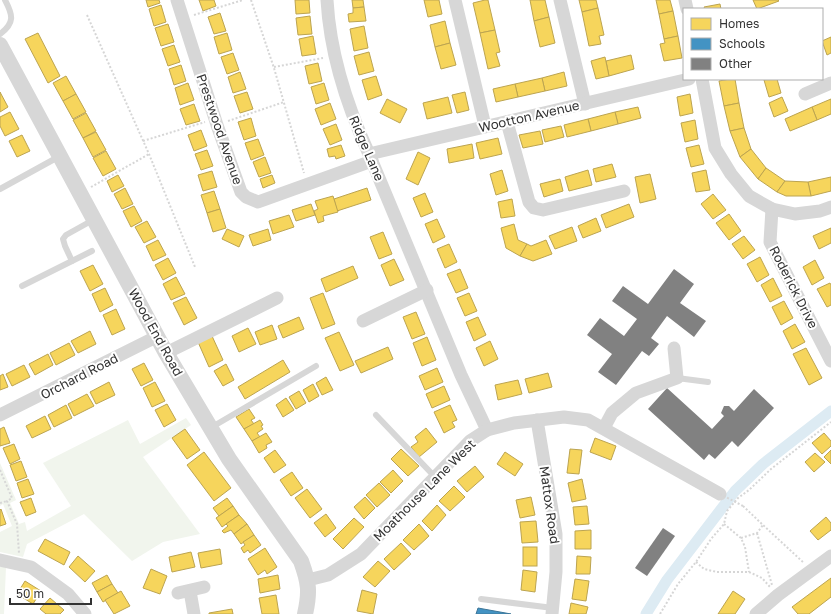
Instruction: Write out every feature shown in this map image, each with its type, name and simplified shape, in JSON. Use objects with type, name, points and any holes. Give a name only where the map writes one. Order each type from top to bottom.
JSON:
[{"type":"street","name":"Prestwood Avenue","points":[[177,0],[216,122],[241,192],[246,198],[258,202],[307,186],[371,158]]},
{"type":"street","name":"Ridge Lane","points":[[327,0],[334,56],[354,122],[371,158],[427,290],[461,375],[487,430]]},
{"type":"street","points":[[456,0],[485,126]]},
{"type":"street","points":[[560,0],[585,104]]},
{"type":"street","name":"Wood End Road","points":[[0,45],[166,353],[229,459],[301,561],[308,580],[309,599],[305,614]]},
{"type":"street","name":"Wootton Avenue","points":[[371,158],[485,126],[684,80]]},
{"type":"street","points":[[702,80],[715,148],[731,174],[749,196],[772,209],[795,214],[820,211],[831,207]]},
{"type":"street","points":[[806,94],[831,83]]},
{"type":"street","points":[[507,122],[529,202],[534,208],[543,210],[624,191]]},
{"type":"street","name":"Roderick Drive","points":[[772,209],[770,242],[831,361]]},
{"type":"street","points":[[363,322],[427,290]]},
{"type":"street","points":[[166,353],[242,314],[277,298]]},
{"type":"street","name":"Orchard Road","points":[[0,415],[158,336]]},
{"type":"street","points":[[604,428],[612,413],[636,393],[677,378],[674,348]]},
{"type":"street","name":"Moathouse Lane West","points":[[308,580],[328,575],[361,554],[470,441],[487,430],[514,423],[564,417],[588,420],[720,494]]},
{"type":"street","name":"Mattox Road","points":[[537,420],[556,534],[556,572],[553,611]]},
{"type":"street","points":[[762,612],[831,556]]},
{"type":"street","points":[[0,560],[31,567],[68,594],[86,614]]},
{"type":"street","points":[[194,614],[184,592],[204,587]]},
{"type":"lane","points":[[0,34],[10,25],[12,13],[5,0]]},
{"type":"lane","points":[[0,189],[60,156]]},
{"type":"lane","points":[[72,261],[63,238],[94,220]]},
{"type":"lane","points":[[22,286],[92,250]]},
{"type":"lane","points":[[211,428],[316,366]]},
{"type":"lane","points":[[677,378],[708,382]]},
{"type":"lane","points":[[376,415],[435,477]]},
{"type":"lane","points":[[481,599],[553,611]]},
{"type":"path","points":[[183,19],[242,0]]},
{"type":"path","points":[[251,0],[274,68],[307,186]]},
{"type":"path","points":[[87,15],[149,154],[195,267]]},
{"type":"path","points":[[274,68],[334,56]]},
{"type":"path","points":[[143,141],[284,102]]},
{"type":"path","points":[[80,194],[149,154]]},
{"type":"path","points":[[660,614],[678,584],[724,524],[728,511],[738,498],[749,490],[771,469],[831,422]]},
{"type":"path","points":[[0,470],[12,498],[0,503]]},
{"type":"path","points":[[720,494],[743,506],[812,570]]},
{"type":"path","points":[[7,501],[17,524],[20,564]]},
{"type":"path","points":[[724,524],[741,538],[745,547],[750,572]]},
{"type":"path","points":[[741,538],[756,533],[763,525]]},
{"type":"path","points":[[696,562],[704,569],[750,572],[762,578],[773,589],[756,533]]},
{"type":"shaded area","points":[[186,418],[191,425],[143,457],[200,534],[163,542],[132,561],[84,514],[27,544],[23,557],[0,552],[0,532],[12,526],[3,504],[0,506],[0,463],[16,500],[10,503],[19,524],[25,522],[27,531],[71,506],[43,463],[128,420],[140,444]]},
{"type":"shaded area","points":[[0,567],[6,567],[4,614],[0,614]]},
{"type":"building: Homes","points":[[146,0],[159,0],[160,3],[148,7]]},
{"type":"building: Homes","points":[[199,0],[214,0],[216,6],[203,11]]},
{"type":"building: Homes","points":[[295,0],[309,0],[310,13],[296,14]]},
{"type":"building: Homes","points":[[352,0],[363,0],[364,7],[353,8]]},
{"type":"building: Homes","points":[[424,0],[439,0],[442,14],[428,17]]},
{"type":"building: Homes","points":[[488,0],[495,30],[480,33],[473,3]]},
{"type":"building: Homes","points":[[530,0],[545,0],[549,17],[534,21]]},
{"type":"building: Homes","points":[[579,0],[596,0],[598,8],[582,12]]},
{"type":"building: Homes","points":[[656,0],[670,0],[673,11],[659,14]]},
{"type":"building: Homes","points":[[753,0],[779,1],[760,8],[757,8]]},
{"type":"building: Homes","points":[[720,4],[721,8],[704,8]]},
{"type":"building: Homes","points":[[161,5],[166,22],[154,26],[149,9]]},
{"type":"building: Homes","points":[[364,7],[366,21],[349,22],[348,14],[353,13],[353,8]]},
{"type":"building: Homes","points":[[598,8],[604,35],[599,36],[601,44],[589,46],[582,12]]},
{"type":"building: Homes","points":[[673,11],[678,36],[664,39],[659,14]]},
{"type":"building: Homes","points":[[220,13],[226,31],[214,34],[208,17]]},
{"type":"building: Homes","points":[[310,16],[312,34],[298,35],[296,18]]},
{"type":"building: Homes","points":[[549,17],[555,43],[540,47],[534,21]]},
{"type":"building: Homes","points":[[445,21],[450,43],[435,47],[430,25]]},
{"type":"building: Homes","points":[[168,24],[174,42],[161,46],[155,28]]},
{"type":"building: Homes","points":[[364,26],[368,48],[354,51],[350,29]]},
{"type":"building: Homes","points":[[495,30],[500,52],[496,53],[500,66],[488,69],[480,33]]},
{"type":"building: Homes","points":[[38,33],[60,76],[48,83],[25,39]]},
{"type":"building: Homes","points":[[227,33],[232,50],[219,54],[214,37]]},
{"type":"building: Homes","points":[[313,36],[316,54],[302,56],[299,39]]},
{"type":"building: Homes","points":[[678,36],[682,58],[664,61],[660,44],[665,43],[664,39]]},
{"type":"building: Homes","points":[[831,37],[831,53],[827,55],[823,44],[823,41]]},
{"type":"building: Homes","points":[[450,43],[456,65],[441,69],[435,47]]},
{"type":"building: Homes","points":[[174,45],[180,62],[168,66],[162,49]]},
{"type":"building: Homes","points":[[369,52],[374,71],[359,75],[354,56]]},
{"type":"building: Homes","points":[[233,53],[239,70],[227,74],[221,57]]},
{"type":"building: Homes","points":[[631,55],[634,69],[609,76],[606,61]]},
{"type":"building: Homes","points":[[605,57],[609,76],[596,79],[591,61]]},
{"type":"building: Homes","points":[[318,63],[322,81],[309,84],[305,66]]},
{"type":"building: Homes","points":[[181,65],[186,81],[174,85],[169,69]]},
{"type":"building: Homes","points":[[240,72],[246,89],[233,93],[228,77]]},
{"type":"building: Homes","points":[[564,72],[567,86],[545,91],[542,78]]},
{"type":"building: Homes","points":[[66,76],[76,94],[63,101],[53,83]]},
{"type":"building: Homes","points":[[376,76],[382,95],[368,100],[362,80]]},
{"type":"building: Homes","points":[[542,78],[545,91],[518,97],[515,84]]},
{"type":"building: Homes","points":[[735,80],[739,103],[724,106],[719,81]]},
{"type":"building: Homes","points":[[764,80],[777,80],[781,93],[769,97]]},
{"type":"building: Homes","points":[[188,83],[194,100],[180,105],[175,88]]},
{"type":"building: Homes","points":[[324,83],[329,100],[316,104],[311,87]]},
{"type":"building: Homes","points":[[515,84],[518,97],[496,102],[493,89]]},
{"type":"building: Homes","points":[[0,92],[8,107],[0,112]]},
{"type":"building: Homes","points":[[247,92],[253,109],[240,113],[234,96]]},
{"type":"building: Homes","points":[[465,92],[469,110],[457,113],[452,95]]},
{"type":"building: Homes","points":[[76,94],[86,112],[73,119],[63,101]]},
{"type":"building: Homes","points":[[690,94],[693,113],[680,116],[677,97]]},
{"type":"building: Homes","points":[[448,97],[452,113],[427,119],[423,103]]},
{"type":"building: Homes","points":[[782,97],[788,111],[774,117],[769,103]]},
{"type":"building: Homes","points":[[387,99],[407,109],[400,123],[380,113]]},
{"type":"building: Homes","points":[[831,99],[831,114],[817,120],[812,107]]},
{"type":"building: Homes","points":[[330,103],[336,119],[321,125],[315,109]]},
{"type":"building: Homes","points":[[739,103],[744,128],[730,131],[724,106]]},
{"type":"building: Homes","points":[[194,104],[200,121],[186,125],[180,109]]},
{"type":"building: Homes","points":[[638,107],[641,118],[618,124],[615,112]]},
{"type":"building: Homes","points":[[812,107],[817,120],[790,131],[785,119]]},
{"type":"building: Homes","points":[[10,112],[19,129],[5,136],[0,126],[0,117]]},
{"type":"building: Homes","points":[[615,112],[618,124],[591,131],[588,119]]},
{"type":"building: Homes","points":[[86,113],[96,131],[83,138],[73,120]]},
{"type":"building: Homes","points":[[251,118],[256,136],[244,140],[238,122]]},
{"type":"building: Homes","points":[[588,119],[591,131],[567,137],[564,125]]},
{"type":"building: Homes","points":[[695,120],[698,139],[685,142],[681,123]]},
{"type":"building: Homes","points":[[336,124],[342,140],[330,145],[323,129]]},
{"type":"building: Homes","points":[[561,126],[564,137],[545,142],[542,130]]},
{"type":"building: Homes","points":[[744,128],[751,149],[740,157],[730,131]]},
{"type":"building: Homes","points":[[201,130],[207,146],[194,151],[188,135]]},
{"type":"building: Homes","points":[[540,131],[543,144],[523,148],[519,135]]},
{"type":"building: Homes","points":[[96,132],[106,150],[93,157],[83,138]]},
{"type":"building: Homes","points":[[22,135],[30,151],[17,157],[9,141]]},
{"type":"building: Homes","points":[[498,138],[502,154],[480,159],[476,143]]},
{"type":"building: Homes","points":[[258,139],[264,155],[251,160],[245,143]]},
{"type":"building: Homes","points":[[472,144],[474,158],[449,163],[447,149]]},
{"type":"building: Homes","points":[[341,145],[345,156],[336,159],[335,156],[329,157],[327,149]]},
{"type":"building: Homes","points":[[699,145],[704,164],[691,167],[686,148]]},
{"type":"building: Homes","points":[[751,149],[766,168],[758,179],[740,157]]},
{"type":"building: Homes","points":[[207,150],[213,166],[201,170],[195,154]]},
{"type":"building: Homes","points":[[106,151],[116,169],[103,176],[93,158]]},
{"type":"building: Homes","points":[[418,152],[430,158],[418,185],[406,179]]},
{"type":"building: Homes","points":[[265,157],[271,173],[259,177],[253,162]]},
{"type":"building: Homes","points":[[612,164],[616,177],[596,182],[593,169]]},
{"type":"building: Homes","points":[[766,168],[785,181],[777,192],[758,179]]},
{"type":"building: Homes","points":[[502,170],[508,191],[496,195],[490,174]]},
{"type":"building: Homes","points":[[588,170],[592,185],[569,191],[565,177]]},
{"type":"building: Homes","points":[[706,170],[710,190],[696,192],[692,173]]},
{"type":"building: Homes","points":[[212,171],[217,187],[203,191],[198,175]]},
{"type":"building: Homes","points":[[650,174],[656,199],[640,203],[635,177]]},
{"type":"building: Homes","points":[[118,175],[124,186],[112,192],[107,181]]},
{"type":"building: Homes","points":[[272,175],[275,183],[263,188],[260,179]]},
{"type":"building: Homes","points":[[831,177],[831,191],[811,196],[808,182]]},
{"type":"building: Homes","points":[[560,179],[563,191],[544,197],[540,184]]},
{"type":"building: Homes","points":[[785,181],[808,182],[811,196],[786,196],[777,192]]},
{"type":"building: Homes","points":[[125,188],[133,204],[122,209],[114,194]]},
{"type":"building: Homes","points":[[367,188],[371,200],[337,211],[334,199]]},
{"type":"building: Homes","points":[[214,191],[220,209],[207,213],[201,195]]},
{"type":"building: Homes","points":[[425,193],[433,212],[421,217],[413,198]]},
{"type":"building: Homes","points":[[713,194],[726,210],[713,219],[701,204]]},
{"type":"building: Homes","points":[[333,196],[338,212],[323,216],[324,221],[318,223],[314,211],[318,209],[315,201]]},
{"type":"building: Homes","points":[[512,199],[515,216],[501,218],[498,202]]},
{"type":"building: Homes","points":[[311,204],[315,215],[296,221],[292,210]]},
{"type":"building: Homes","points":[[629,204],[634,217],[606,228],[601,215]]},
{"type":"building: Homes","points":[[134,206],[142,221],[131,227],[123,211]]},
{"type":"building: Homes","points":[[220,209],[226,228],[213,232],[207,213]]},
{"type":"building: Homes","points":[[729,214],[741,231],[729,240],[716,223]]},
{"type":"building: Homes","points":[[289,215],[294,227],[273,234],[269,221]]},
{"type":"building: Homes","points":[[596,218],[601,231],[583,238],[578,226]]},
{"type":"building: Homes","points":[[437,219],[445,237],[433,243],[425,224]]},
{"type":"building: Homes","points":[[147,221],[156,237],[144,243],[135,227]]},
{"type":"building: Homes","points":[[514,224],[518,240],[527,244],[520,256],[506,248],[501,228]]},
{"type":"building: Homes","points":[[572,227],[577,241],[555,249],[549,236]]},
{"type":"building: Homes","points":[[831,228],[831,243],[819,249],[813,236]]},
{"type":"building: Homes","points":[[227,229],[244,236],[239,247],[222,239]]},
{"type":"building: Homes","points":[[268,229],[271,240],[253,246],[249,235]]},
{"type":"building: Homes","points":[[383,232],[392,254],[379,259],[370,237]]},
{"type":"building: Homes","points":[[744,236],[755,250],[743,259],[732,244]]},
{"type":"building: Homes","points":[[158,240],[166,255],[153,261],[146,246]]},
{"type":"building: Homes","points":[[546,240],[552,254],[533,261],[520,256],[527,244],[531,246]]},
{"type":"building: Homes","points":[[449,244],[457,262],[445,268],[437,249]]},
{"type":"building: Homes","points":[[760,257],[769,275],[757,282],[747,264]]},
{"type":"building: Homes","points":[[168,258],[176,273],[163,280],[155,265]]},
{"type":"building: Homes","points":[[394,259],[404,280],[390,286],[381,265]]},
{"type":"building: Homes","points":[[815,260],[824,278],[812,285],[803,267]]},
{"type":"building: Homes","points":[[93,265],[103,284],[90,291],[80,271]]},
{"type":"building: Homes","points":[[353,266],[358,278],[326,292],[321,279]]},
{"type":"building: Homes","points":[[460,269],[468,288],[456,293],[447,274]]},
{"type":"building: Homes","points":[[176,277],[185,294],[171,300],[163,284]]},
{"type":"building: Homes","points":[[773,278],[782,296],[770,302],[761,285]]},
{"type":"building: Homes","points":[[830,283],[831,305],[827,307],[817,289]]},
{"type":"building: Homes","points":[[105,288],[113,305],[100,312],[92,294]]},
{"type":"building: Homes","points":[[323,293],[335,324],[322,329],[310,298]]},
{"type":"building: Homes","points":[[469,293],[477,311],[465,316],[457,298]]},
{"type":"building: Homes","points":[[186,297],[197,318],[184,325],[173,303]]},
{"type":"building: Homes","points":[[784,301],[793,318],[781,325],[772,307]]},
{"type":"building: Homes","points":[[116,309],[125,329],[112,335],[103,315]]},
{"type":"building: Homes","points":[[416,312],[425,334],[412,339],[403,317]]},
{"type":"building: Homes","points":[[299,317],[304,329],[283,338],[278,326]]},
{"type":"building: Homes","points":[[478,317],[486,335],[474,341],[466,322]]},
{"type":"building: Homes","points":[[795,324],[805,342],[792,349],[783,331]]},
{"type":"building: Homes","points":[[272,325],[277,339],[260,345],[255,332]]},
{"type":"building: Homes","points":[[248,328],[256,344],[239,352],[232,336]]},
{"type":"building: Homes","points":[[90,331],[96,344],[78,353],[71,341]]},
{"type":"building: Homes","points":[[339,332],[354,365],[340,371],[325,338]]},
{"type":"building: Homes","points":[[212,336],[223,360],[209,367],[198,342]]},
{"type":"building: Homes","points":[[427,337],[436,360],[422,366],[413,343]]},
{"type":"building: Homes","points":[[490,341],[498,359],[484,366],[476,348]]},
{"type":"building: Homes","points":[[69,343],[75,355],[56,365],[50,353]]},
{"type":"building: Homes","points":[[388,347],[393,359],[361,373],[355,361]]},
{"type":"building: Homes","points":[[806,348],[822,378],[809,385],[793,354]]},
{"type":"building: Homes","points":[[48,354],[53,365],[35,375],[29,364]]},
{"type":"building: Homes","points":[[283,360],[290,372],[245,399],[238,387]]},
{"type":"building: Homes","points":[[144,363],[153,380],[141,386],[132,369]]},
{"type":"building: Homes","points":[[226,364],[234,380],[223,386],[214,371]]},
{"type":"building: Homes","points":[[24,365],[30,377],[12,386],[6,374]]},
{"type":"building: Homes","points":[[437,368],[443,382],[425,390],[419,376]]},
{"type":"building: Homes","points":[[548,373],[552,387],[529,393],[525,379]]},
{"type":"building: Homes","points":[[3,374],[8,387],[0,390],[0,376]]},
{"type":"building: Homes","points":[[326,377],[333,390],[322,395],[316,383]]},
{"type":"building: Homes","points":[[518,380],[522,394],[498,400],[495,385]]},
{"type":"building: Homes","points":[[109,382],[115,395],[96,404],[90,392]]},
{"type":"building: Homes","points":[[155,382],[165,401],[152,407],[143,388]]},
{"type":"building: Homes","points":[[313,384],[319,396],[309,402],[303,390]]},
{"type":"building: Homes","points":[[444,386],[450,400],[432,408],[426,394]]},
{"type":"building: Homes","points":[[299,391],[306,403],[296,409],[289,397]]},
{"type":"building: Homes","points":[[87,394],[94,406],[74,416],[68,404]]},
{"type":"building: Homes","points":[[286,398],[294,410],[283,417],[276,405]]},
{"type":"building: Homes","points":[[167,404],[176,420],[164,427],[155,410]]},
{"type":"building: Homes","points":[[66,405],[72,418],[54,427],[48,415]]},
{"type":"building: Homes","points":[[450,405],[457,420],[452,422],[455,427],[444,433],[434,412]]},
{"type":"building: Homes","points":[[249,409],[255,418],[251,420],[254,424],[244,429],[236,417]]},
{"type":"building: Homes","points":[[45,416],[51,429],[32,438],[26,426]]},
{"type":"building: Homes","points":[[260,420],[263,425],[261,426],[263,429],[257,433],[260,437],[252,441],[244,429]]},
{"type":"building: Homes","points":[[4,427],[10,443],[0,446],[0,429]]},
{"type":"building: Homes","points":[[426,428],[437,442],[419,457],[411,447],[418,442],[415,437]]},
{"type":"building: Homes","points":[[185,429],[200,450],[187,459],[172,438]]},
{"type":"building: Homes","points":[[266,433],[272,442],[266,445],[267,448],[259,453],[252,441]]},
{"type":"building: Homes","points":[[824,433],[831,441],[831,446],[822,454],[812,443]]},
{"type":"building: Homes","points":[[595,438],[616,446],[611,460],[590,452]]},
{"type":"building: Homes","points":[[14,444],[20,459],[10,464],[3,448]]},
{"type":"building: Homes","points":[[401,449],[419,466],[408,476],[391,459]]},
{"type":"building: Homes","points":[[570,449],[582,450],[579,474],[567,473]]},
{"type":"building: Homes","points":[[275,450],[286,465],[274,473],[264,458]]},
{"type":"building: Homes","points":[[831,450],[831,464],[824,457]]},
{"type":"building: Homes","points":[[204,452],[231,488],[214,501],[187,465]]},
{"type":"building: Homes","points":[[505,452],[523,464],[515,476],[497,464]]},
{"type":"building: Homes","points":[[815,453],[825,462],[814,472],[805,462]]},
{"type":"building: Homes","points":[[21,461],[27,477],[16,481],[10,465]]},
{"type":"building: Homes","points":[[475,466],[484,477],[467,492],[457,481]]},
{"type":"building: Homes","points":[[393,470],[403,481],[391,493],[380,482]]},
{"type":"building: Homes","points":[[292,472],[303,488],[291,496],[280,480]]},
{"type":"building: Homes","points":[[28,479],[34,494],[22,498],[17,483]]},
{"type":"building: Homes","points":[[582,479],[586,499],[572,502],[568,483]]},
{"type":"building: Homes","points":[[379,483],[390,495],[377,507],[366,495]]},
{"type":"building: Homes","points":[[454,486],[465,497],[450,511],[439,501]]},
{"type":"building: Homes","points":[[307,489],[322,509],[310,518],[295,498]]},
{"type":"building: Homes","points":[[365,497],[375,508],[364,519],[354,507]]},
{"type":"building: Homes","points":[[531,497],[535,515],[520,518],[516,500]]},
{"type":"building: Homes","points":[[31,498],[36,512],[26,516],[20,502]]},
{"type":"building: Homes","points":[[227,498],[233,506],[219,516],[213,508]]},
{"type":"building: Homes","points":[[437,505],[446,515],[432,531],[422,521]]},
{"type":"building: Homes","points":[[233,506],[239,515],[222,527],[216,518]]},
{"type":"building: Homes","points":[[587,506],[589,524],[575,525],[573,507]]},
{"type":"building: Homes","points":[[1,509],[6,524],[0,526],[0,510]]},
{"type":"building: Homes","points":[[326,514],[336,528],[325,537],[314,523]]},
{"type":"building: Homes","points":[[239,515],[247,524],[234,534],[231,530],[224,533],[222,531],[228,526],[226,524]]},
{"type":"building: Homes","points":[[826,517],[831,523],[831,530],[818,540],[810,531]]},
{"type":"building: Homes","points":[[354,518],[364,527],[343,549],[333,539]]},
{"type":"building: Homes","points":[[536,521],[538,542],[522,543],[520,522]]},
{"type":"building: Homes","points":[[247,524],[254,535],[241,544],[234,534]]},
{"type":"building: Homes","points":[[419,524],[429,536],[414,550],[403,540]]},
{"type":"building: Homes","points":[[591,530],[591,549],[575,549],[575,531]]},
{"type":"building: Homes","points":[[254,535],[261,545],[250,553],[248,550],[244,553],[241,548],[245,545],[243,542]]},
{"type":"building: Homes","points":[[45,539],[70,552],[64,565],[38,551]]},
{"type":"building: Homes","points":[[401,543],[411,554],[394,570],[384,559]]},
{"type":"building: Homes","points":[[523,547],[537,547],[537,566],[523,566]]},
{"type":"building: Homes","points":[[265,548],[277,567],[267,574],[265,570],[258,575],[248,559]]},
{"type":"building: Homes","points":[[220,549],[222,564],[201,568],[198,553]]},
{"type":"building: Homes","points":[[191,552],[195,567],[172,572],[169,557]]},
{"type":"building: Homes","points":[[78,556],[95,571],[85,582],[69,567]]},
{"type":"building: Homes","points":[[577,556],[591,557],[590,574],[576,574]]},
{"type":"building: Homes","points":[[378,561],[390,571],[375,587],[363,577]]},
{"type":"building: Homes","points":[[151,569],[167,576],[160,594],[143,588]]},
{"type":"building: Homes","points":[[523,570],[537,572],[535,592],[521,590]]},
{"type":"building: Homes","points":[[107,575],[112,584],[97,592],[92,583]]},
{"type":"building: Homes","points":[[278,575],[280,589],[260,593],[258,579]]},
{"type":"building: Homes","points":[[831,578],[831,597],[809,614],[798,614],[792,607]]},
{"type":"building: Homes","points":[[575,579],[589,581],[586,601],[572,599]]},
{"type":"building: Homes","points":[[25,581],[41,591],[33,604],[17,594]]},
{"type":"building: Homes","points":[[112,584],[118,593],[103,602],[97,592]]},
{"type":"building: Homes","points":[[362,590],[377,594],[373,614],[357,611]]},
{"type":"building: Homes","points":[[121,591],[130,606],[114,614],[105,600]]},
{"type":"building: Homes","points":[[733,591],[745,599],[735,614],[718,614]]},
{"type":"building: Homes","points":[[276,595],[279,614],[262,614],[259,598]]},
{"type":"building: Homes","points":[[50,598],[64,610],[60,614],[46,614],[40,609]]},
{"type":"building: Homes","points":[[571,603],[588,607],[586,614],[569,614]]},
{"type":"building: Homes","points":[[232,609],[233,614],[209,614],[209,613]]},
{"type":"building: Schools","points":[[478,608],[511,614],[476,614]]},
{"type":"building: Other","points":[[674,269],[694,284],[680,303],[706,321],[694,337],[667,316],[651,338],[659,344],[649,356],[642,351],[616,385],[598,372],[612,354],[587,335],[600,318],[624,336],[637,319],[612,301],[623,286],[648,304]]},
{"type":"building: Other","points":[[667,388],[712,429],[724,416],[721,413],[724,406],[729,406],[734,411],[754,389],[774,408],[738,447],[732,441],[715,459],[709,454],[704,460],[648,409]]},
{"type":"building: Other","points":[[663,528],[675,536],[647,576],[635,568]]},
{"type":"waterway","points":[[646,614],[667,580],[735,491],[763,464],[831,411]]}]
